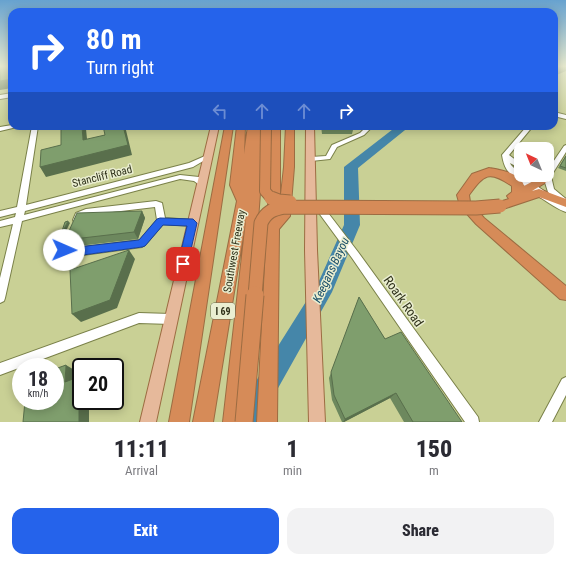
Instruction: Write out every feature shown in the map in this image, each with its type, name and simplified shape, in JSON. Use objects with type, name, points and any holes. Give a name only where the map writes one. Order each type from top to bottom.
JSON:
[{"type":"highway","points":[[179,422],[228,130]]},
{"type":"highway","points":[[241,130],[236,185],[243,200]]},
{"type":"highway","name":"Southwest Freeway","points":[[203,422],[243,200],[252,130]]},
{"type":"highway","points":[[233,422],[261,130]]},
{"type":"highway","points":[[266,130],[265,191],[267,196],[276,201],[498,204],[518,194],[535,189],[566,203]]},
{"type":"highway","points":[[267,422],[276,130]]},
{"type":"highway","points":[[273,228],[284,216],[289,167],[290,130]]},
{"type":"highway","points":[[518,194],[518,184],[509,177],[496,172],[482,173],[465,190],[463,195],[464,203],[480,221],[566,294]]},
{"type":"highway","points":[[244,422],[261,223],[263,215],[276,208],[284,207],[476,208],[498,204],[535,189],[541,182]]},
{"type":"main road","points":[[148,422],[214,130]]},
{"type":"main road","points":[[310,130],[311,250],[317,422]]},
{"type":"street","points":[[0,298],[18,220],[34,130]]},
{"type":"street","points":[[361,130],[362,134]]},
{"type":"street","points":[[311,159],[328,158],[334,146],[362,134],[366,130]]},
{"type":"street","points":[[527,130],[506,155],[506,162],[510,169],[550,202],[566,209]]},
{"type":"street","points":[[554,164],[566,147]]},
{"type":"street","points":[[506,155],[509,160],[514,163]]},
{"type":"street","name":"Stancliff Road","points":[[0,214],[191,165],[207,157]]},
{"type":"street","name":"Stancliff Road","points":[[0,224],[180,177],[196,179],[201,184]]},
{"type":"street","points":[[140,178],[142,187]]},
{"type":"street","points":[[549,182],[551,190],[566,203]]},
{"type":"street","name":"Roark Road","points":[[311,197],[329,218],[473,422]]},
{"type":"street","points":[[156,204],[161,208],[160,221],[142,243],[68,253],[64,250],[79,215],[82,213],[156,204]]},
{"type":"street","points":[[160,221],[193,223]]},
{"type":"street","points":[[0,369],[139,318],[171,319]]},
{"type":"street","points":[[546,422],[566,383]]},
{"type":"building","points":[[61,130],[82,130],[83,140],[105,135],[104,130],[124,130],[128,145],[40,167],[41,150],[61,145]]},
{"type":"building","points":[[566,156],[566,168],[560,166]]},
{"type":"building","points":[[142,211],[134,232],[65,240],[77,213]]},
{"type":"building","points":[[68,221],[60,237],[65,222]]},
{"type":"building","points":[[129,250],[110,300],[72,314],[70,270]]},
{"type":"building","points":[[359,297],[385,339],[401,332],[462,422],[413,422],[396,393],[345,419],[334,395],[331,372]]},
{"type":"building","points":[[66,365],[65,382],[72,379],[72,410],[79,410],[79,422],[23,422],[24,410],[64,410],[64,366]]},
{"type":"waterway","name":"Keegans Bayou","points":[[245,422],[326,286],[352,225],[351,167],[399,130]]},
{"type":"route","points":[[64,250],[68,253],[142,243],[151,234],[160,221],[193,223],[183,264]]}]
